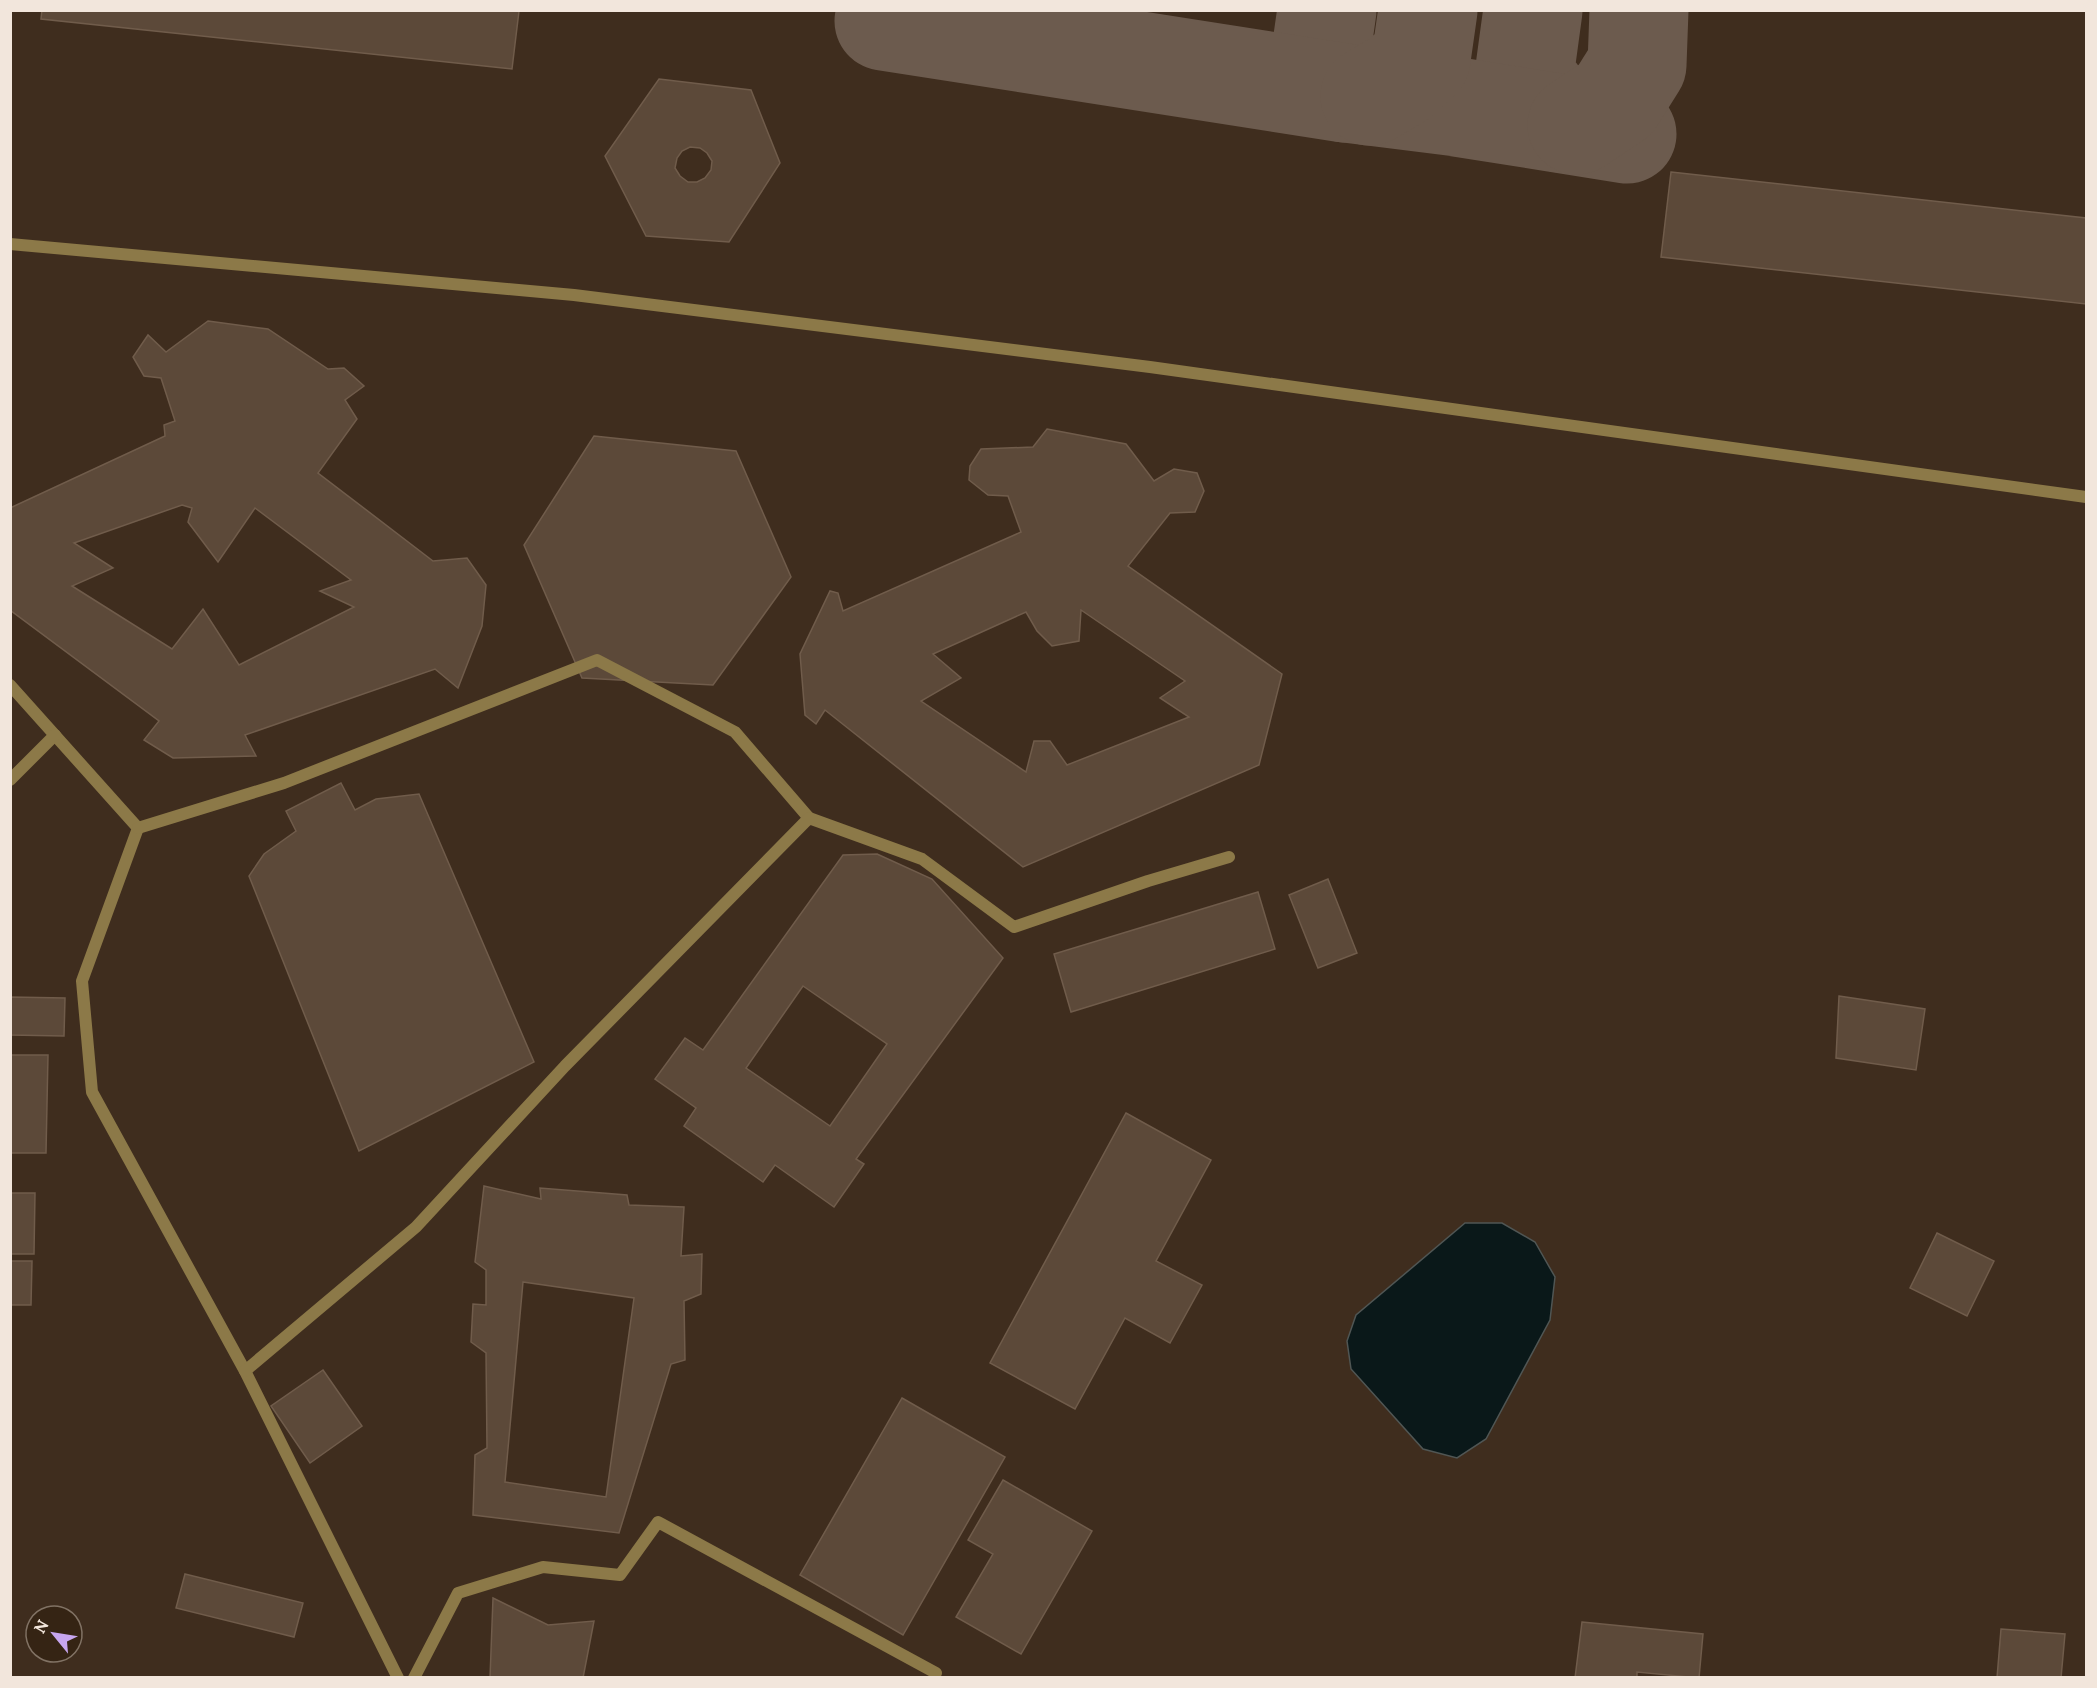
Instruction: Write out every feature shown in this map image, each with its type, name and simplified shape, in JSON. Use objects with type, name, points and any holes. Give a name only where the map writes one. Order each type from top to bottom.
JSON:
[{"type":"lane","points":[[10,244],[574,295],[1150,367],[2086,496]]},
{"type":"lane","points":[[138,828],[284,783],[597,660],[735,732],[809,818],[922,859],[1014,927],[1148,881],[1229,857]]},
{"type":"lane","points":[[10,685],[138,828]]},
{"type":"lane","points":[[10,780],[54,735]]},
{"type":"lane","points":[[245,1371],[416,1227],[565,1066],[809,818]]},
{"type":"lane","points":[[138,828],[82,981],[93,1092],[245,1371],[398,1677]]},
{"type":"lane","points":[[414,1677],[458,1593],[543,1567],[620,1575],[658,1522],[936,1673]]},
{"type":"shaded area","points":[[1465,1223],[1502,1223],[1535,1242],[1555,1277],[1550,1320],[1486,1439],[1457,1458],[1423,1449],[1351,1369],[1347,1341],[1356,1315]]},
{"type":"building","points":[[42,10],[519,11],[512,69],[41,19]]},
{"type":"building","points":[[659,79],[751,90],[780,163],[729,242],[646,236],[605,156]],"holes":[[[690,147],[700,148],[712,161],[711,170],[705,178],[697,182],[688,182],[675,168],[677,158],[682,151]]]},
{"type":"building","points":[[1671,172],[2086,218],[2086,304],[1661,257]]},
{"type":"building","points":[[208,321],[268,329],[328,369],[344,368],[364,386],[345,400],[357,419],[318,473],[433,561],[467,558],[486,585],[482,626],[458,688],[435,669],[245,735],[256,756],[173,758],[144,740],[159,721],[10,610],[10,508],[165,436],[164,425],[175,421],[161,378],[144,376],[133,357],[148,335],[166,352]],"holes":[[[182,505],[192,508],[188,522],[218,562],[255,508],[351,580],[320,591],[354,607],[239,665],[203,609],[172,649],[72,586],[113,568],[74,543]]]},
{"type":"building","points":[[1047,429],[1126,444],[1154,481],[1174,469],[1197,473],[1204,491],[1195,512],[1170,513],[1128,566],[1282,674],[1259,765],[1023,867],[825,710],[816,724],[805,715],[800,654],[830,591],[838,593],[843,611],[1021,532],[1008,496],[988,495],[969,480],[970,466],[981,449],[1033,447]],"holes":[[[1081,610],[1185,681],[1160,698],[1189,717],[1067,765],[1050,741],[1034,741],[1026,772],[921,701],[961,678],[933,654],[1026,612],[1037,631],[1052,646],[1079,641]]]},
{"type":"building","points":[[594,436],[736,451],[791,577],[713,685],[582,678],[524,545]]},
{"type":"building","points":[[341,783],[355,810],[376,799],[419,794],[534,1062],[359,1151],[249,876],[264,854],[296,831],[286,811]]},
{"type":"building","points":[[877,854],[932,879],[1003,958],[856,1159],[864,1164],[834,1207],[775,1165],[763,1182],[684,1126],[696,1108],[655,1079],[685,1038],[703,1050],[843,855]],"holes":[[[803,986],[887,1044],[830,1126],[746,1068]]]},
{"type":"building","points":[[1328,879],[1357,953],[1318,968],[1289,895]]},
{"type":"building","points":[[1258,892],[1275,949],[1071,1012],[1054,954]]},
{"type":"building","points":[[1839,996],[1925,1009],[1916,1070],[1836,1058]]},
{"type":"building","points":[[10,997],[65,998],[64,1036],[10,1035]]},
{"type":"building","points":[[10,1055],[48,1055],[46,1153],[10,1153]]},
{"type":"building","points":[[1126,1113],[1211,1160],[1156,1261],[1202,1285],[1170,1343],[1125,1318],[1075,1409],[990,1363]]},
{"type":"building","points":[[484,1186],[541,1199],[540,1188],[627,1195],[629,1205],[684,1207],[681,1256],[702,1254],[701,1294],[684,1301],[685,1360],[671,1364],[619,1533],[473,1515],[475,1455],[487,1448],[486,1353],[471,1342],[473,1304],[486,1305],[486,1270],[475,1262]],"holes":[[[523,1282],[634,1298],[606,1497],[505,1482]]]},
{"type":"building","points":[[10,1193],[35,1193],[34,1254],[10,1254]]},
{"type":"building","points":[[1937,1233],[1994,1261],[1967,1316],[1910,1288]]},
{"type":"building","points":[[10,1261],[32,1261],[31,1305],[10,1305]]},
{"type":"building","points":[[323,1370],[362,1426],[310,1463],[271,1406]]},
{"type":"building","points":[[902,1398],[1005,1457],[903,1635],[800,1575]]},
{"type":"building","points":[[1003,1480],[1092,1531],[1021,1654],[956,1617],[993,1554],[968,1540]]},
{"type":"building","points":[[185,1574],[303,1603],[294,1637],[176,1608]]},
{"type":"building","points":[[493,1598],[548,1625],[594,1621],[583,1678],[490,1678]]},
{"type":"building","points":[[1582,1622],[1703,1634],[1699,1678],[1637,1672],[1637,1678],[1575,1678]]},
{"type":"building","points":[[2001,1629],[2065,1634],[2061,1678],[1997,1678]]},
{"type":"taxiway","points":[[1327,10],[1321,52],[1333,78],[1345,93]]},
{"type":"taxiway","points":[[1370,96],[1399,79],[1421,59],[1428,10]]},
{"type":"taxiway","points":[[1533,10],[1524,76],[1560,123]]},
{"type":"taxiway","points":[[1577,125],[1615,100],[1637,65],[1639,10]]},
{"type":"taxiway","points":[[884,21],[1345,93],[1457,107],[1627,134]]}]
